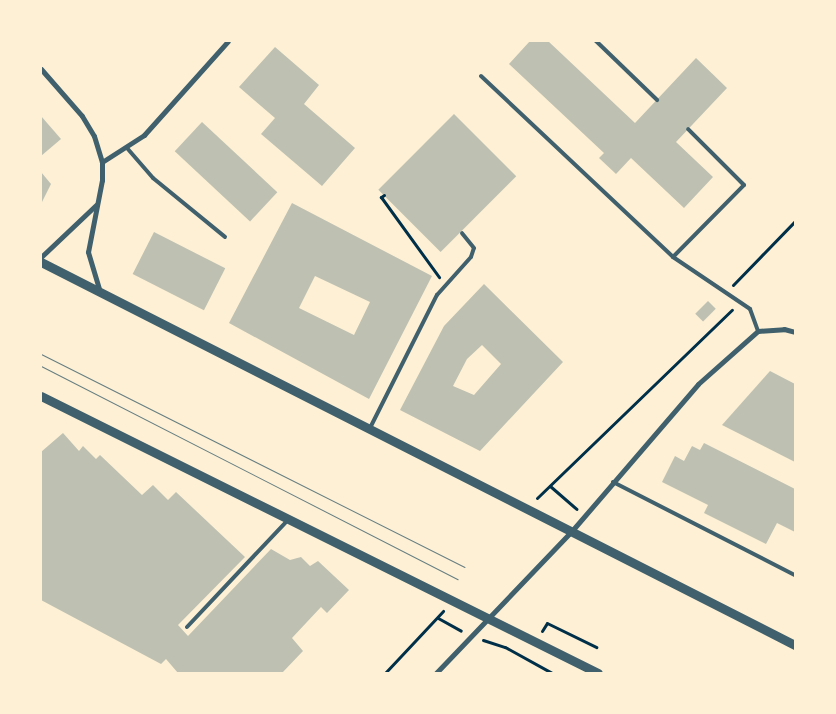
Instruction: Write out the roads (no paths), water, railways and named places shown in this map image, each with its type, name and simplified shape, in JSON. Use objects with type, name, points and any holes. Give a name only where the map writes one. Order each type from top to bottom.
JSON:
[{"type":"street","points":[[102,162],[127,148],[144,134],[228,41]]},
{"type":"street","points":[[41,69],[82,116],[94,136],[102,162],[88,252],[100,292]]},
{"type":"street","points":[[41,257],[96,205]]},
{"type":"street","points":[[41,262],[570,533],[795,645]]},
{"type":"street","points":[[436,673],[489,620],[570,533],[698,384],[758,331],[784,329],[795,332]]},
{"type":"street","points":[[41,396],[489,620],[584,670],[598,673]]},
{"type":"lane","points":[[596,41],[657,100]]},
{"type":"lane","points":[[481,76],[673,257],[750,309],[758,331]]},
{"type":"lane","points":[[673,257],[744,185],[688,129]]},
{"type":"lane","points":[[127,148],[153,178],[225,237]]},
{"type":"lane","points":[[369,430],[437,295],[471,257],[474,248],[462,233]]},
{"type":"lane","points":[[613,482],[795,575]]},
{"type":"lane","points":[[187,627],[288,520]]},
{"type":"tram line","points":[[41,354],[464,567]]},
{"type":"tram line","points":[[41,366],[458,579]]}]
